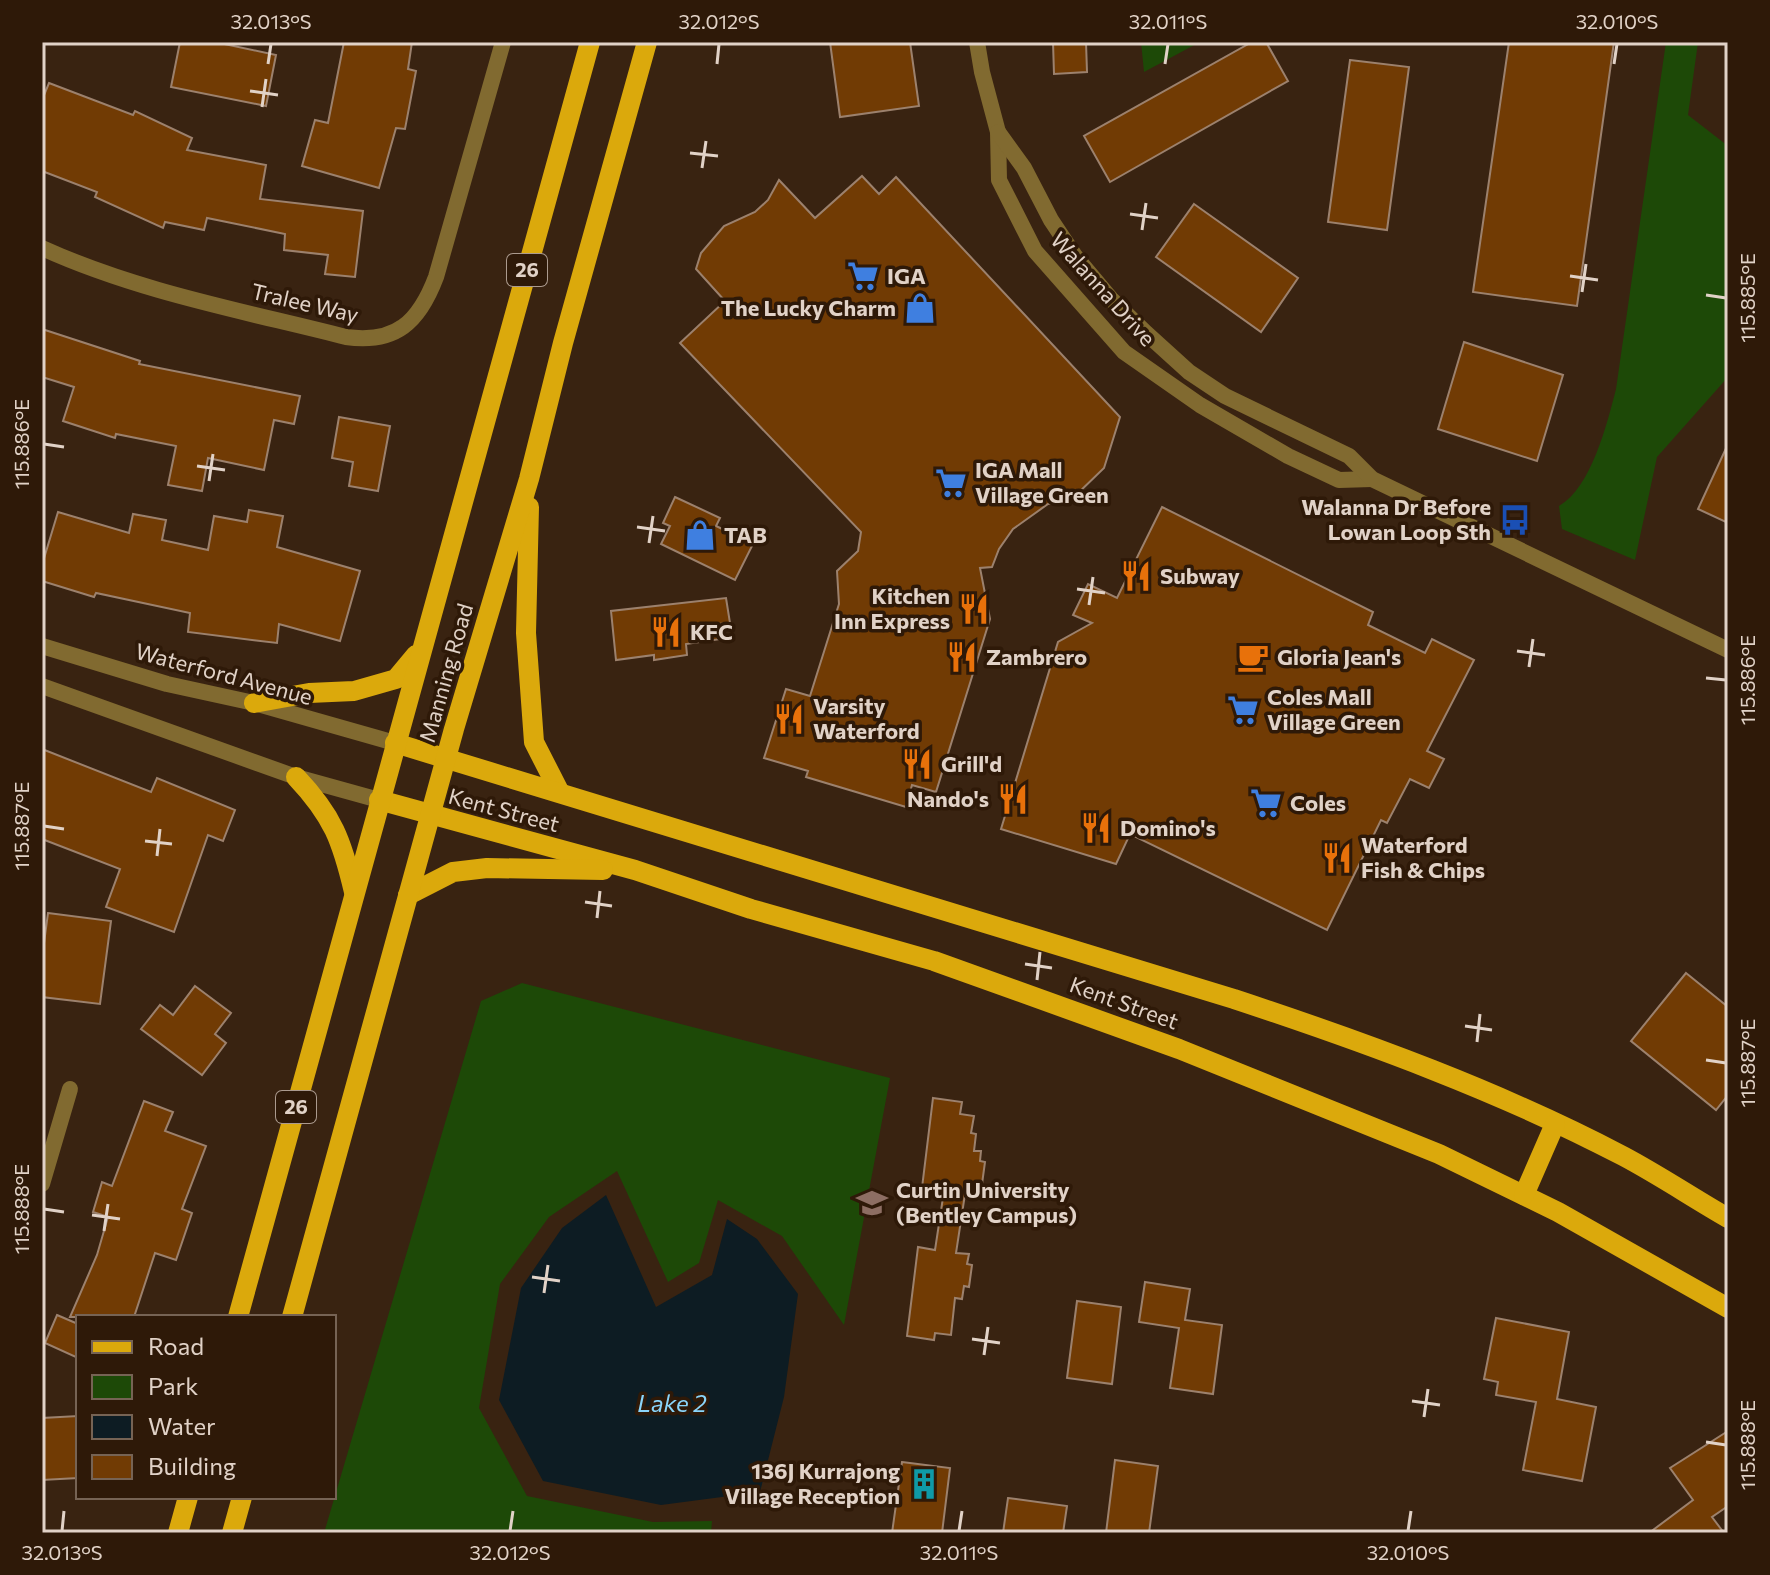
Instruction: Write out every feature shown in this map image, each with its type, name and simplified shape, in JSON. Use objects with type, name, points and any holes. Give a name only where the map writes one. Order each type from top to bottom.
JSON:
[{"type":"main road","name":"Manning Road","points":[[239,1315],[590,42]]},
{"type":"main road","name":"Manning Road","points":[[293,1315],[446,758],[529,479],[563,343],[647,42]]},
{"type":"main road","points":[[529,479],[526,633],[534,742],[559,791]]},
{"type":"main road","points":[[254,703],[309,693],[354,691],[396,679],[422,647]]},
{"type":"main road","name":"Kent Street","points":[[395,743],[559,791],[1355,1039],[1473,1085],[1624,1157],[1728,1218]]},
{"type":"main road","points":[[296,777],[321,804],[343,845],[355,896]]},
{"type":"main road","name":"Kent Street","points":[[379,800],[635,870],[751,909],[934,961],[1179,1049],[1425,1149],[1524,1195],[1728,1308]]},
{"type":"main road","points":[[408,895],[453,872],[487,868],[635,870]]},
{"type":"main road","points":[[1524,1195],[1555,1124]]},
{"type":"main road","points":[[178,1533],[187,1499]]},
{"type":"main road","points":[[232,1533],[241,1499]]},
{"type":"street","name":"Tralee Way","points":[[42,248],[146,287],[346,337],[376,338],[395,333],[413,319],[427,302],[503,42]]},
{"type":"street","name":"Walanna Drive","points":[[977,42],[998,132],[999,180],[1035,251],[1124,352],[1200,405],[1288,456],[1339,480],[1372,479]]},
{"type":"street","name":"Walanna Drive","points":[[998,132],[1024,168],[1051,220],[1075,256],[1111,299],[1189,372],[1225,396],[1349,456],[1372,479],[1728,650]]},
{"type":"street","name":"Waterford Avenue","points":[[42,646],[167,684],[254,703],[395,743]]},
{"type":"street","points":[[42,686],[296,777],[379,800]]},
{"type":"street","points":[[42,1184],[70,1089]]},
{"type":"green space","points":[[1141,42],[1200,42],[1144,72]]},
{"type":"green space","points":[[1666,42],[1698,42],[1688,115],[1728,146],[1728,377],[1657,457],[1635,560],[1562,529],[1559,506],[1580,485],[1589,470],[1616,389]]},
{"type":"green space","points":[[522,983],[890,1078],[844,1325],[782,1236],[718,1200],[699,1263],[668,1282],[617,1171],[549,1217],[500,1284],[479,1408],[527,1496],[653,1522],[712,1521],[711,1533],[324,1533],[481,1001]]},
{"type":"water","name":"Lake 2","points":[[606,1195],[656,1307],[712,1275],[727,1219],[757,1239],[798,1294],[784,1397],[760,1492],[661,1505],[543,1481],[499,1400],[521,1288],[562,1228]]},
{"type":"building","points":[[180,42],[215,42],[276,55],[266,106],[171,87]]},
{"type":"building","points":[[344,42],[412,42],[408,69],[416,71],[405,129],[396,128],[379,188],[302,166],[315,120],[328,123]]},
{"type":"building","points":[[830,42],[910,42],[919,106],[840,117]]},
{"type":"building","points":[[1053,42],[1086,42],[1087,72],[1054,74]]},
{"type":"building","points":[[1252,42],[1266,42],[1288,81],[1110,182],[1084,136]]},
{"type":"building","points":[[1509,42],[1614,42],[1577,306],[1473,292]]},
{"type":"building","points":[[1350,60],[1409,67],[1387,230],[1328,222]]},
{"type":"building","points":[[49,83],[133,115],[135,111],[192,138],[187,150],[266,165],[260,199],[363,211],[355,277],[325,274],[328,255],[284,250],[285,234],[207,218],[204,230],[165,222],[163,228],[95,197],[97,192],[42,171],[42,100]]},
{"type":"building","name":"IGA Mall Village Green","points":[[862,176],[879,194],[896,177],[1120,417],[1104,468],[1073,498],[1048,504],[1013,529],[999,549],[992,567],[980,568],[990,619],[936,792],[912,785],[906,807],[806,777],[808,771],[764,758],[786,689],[810,696],[839,604],[837,571],[858,551],[861,532],[680,343],[725,301],[696,269],[701,253],[724,226],[755,212],[768,200],[779,180],[815,218]]},
{"type":"building","points":[[1194,204],[1298,278],[1261,332],[1156,257]]},
{"type":"building","points":[[42,329],[140,361],[139,364],[300,396],[294,424],[274,420],[264,470],[208,458],[202,491],[168,485],[176,446],[116,434],[115,438],[63,421],[74,387],[42,377]]},
{"type":"building","points":[[1464,342],[1563,375],[1537,461],[1438,429]]},
{"type":"building","points":[[339,417],[390,426],[378,491],[349,486],[353,462],[332,458]]},
{"type":"building","points":[[1728,444],[1728,523],[1698,509]]},
{"type":"building","name":"TAB","points":[[675,497],[720,518],[716,526],[753,544],[735,580],[661,544],[670,526],[663,523]]},
{"type":"building","name":"Coles Mall Village Green","points":[[1162,507],[1373,612],[1368,625],[1425,653],[1432,639],[1474,660],[1427,751],[1444,759],[1429,788],[1410,779],[1387,823],[1381,820],[1327,930],[1130,834],[1116,864],[1001,829],[1058,642],[1092,623],[1073,615],[1088,584],[1117,598]]},
{"type":"building","points":[[249,510],[283,516],[277,547],[360,571],[340,641],[279,624],[277,643],[188,632],[190,613],[96,593],[94,597],[42,581],[42,565],[58,512],[129,533],[133,514],[166,520],[162,540],[208,550],[214,516],[247,522]]},
{"type":"building","name":"KFC","points":[[726,598],[730,623],[719,624],[721,639],[686,644],[687,655],[654,660],[654,655],[616,660],[611,611]]},
{"type":"building","points":[[42,749],[151,792],[157,778],[235,810],[223,841],[208,835],[174,932],[106,907],[120,869],[42,839]]},
{"type":"building","points":[[48,913],[111,921],[100,1004],[42,997],[42,958]]},
{"type":"building","points":[[1686,973],[1728,1007],[1728,1095],[1716,1110],[1631,1041]]},
{"type":"building","points":[[195,986],[231,1013],[215,1034],[226,1043],[202,1075],[141,1029],[160,1005],[173,1015]]},
{"type":"building","points":[[933,1098],[962,1102],[960,1114],[974,1116],[971,1133],[976,1134],[974,1151],[981,1151],[980,1161],[985,1162],[982,1184],[976,1183],[974,1195],[965,1194],[956,1253],[969,1254],[967,1264],[972,1265],[969,1287],[964,1286],[962,1299],[955,1298],[951,1335],[935,1333],[934,1340],[907,1336],[918,1247],[935,1250],[944,1191],[922,1188]]},
{"type":"building","points":[[144,1101],[173,1112],[165,1131],[206,1146],[182,1209],[192,1213],[176,1260],[155,1253],[135,1315],[70,1317],[97,1255],[108,1217],[93,1212],[102,1182],[112,1186]]},
{"type":"building","points":[[1145,1282],[1190,1289],[1185,1320],[1222,1325],[1213,1394],[1170,1388],[1179,1328],[1139,1322]]},
{"type":"building","points":[[1077,1301],[1121,1307],[1112,1384],[1067,1378]]},
{"type":"building","points":[[57,1315],[76,1323],[76,1357],[45,1343]]},
{"type":"building","points":[[1496,1318],[1569,1332],[1557,1399],[1596,1407],[1582,1481],[1523,1470],[1536,1402],[1496,1395],[1498,1382],[1484,1379]]},
{"type":"building","points":[[76,1416],[76,1478],[42,1480],[42,1418]]},
{"type":"building","points":[[1728,1431],[1728,1506],[1712,1517],[1724,1533],[1649,1533],[1693,1500],[1670,1468]]},
{"type":"building","points":[[1115,1460],[1158,1466],[1149,1533],[1106,1533]]},
{"type":"building","name":"136J Kurrajong Village Reception","points":[[902,1462],[950,1468],[942,1533],[892,1533]]},
{"type":"building","points":[[1008,1498],[1067,1506],[1063,1533],[1003,1533]]},
{"type":"place","name":"IGA","points":[[863,276]]},
{"type":"place","name":"The Lucky Charm","points":[[920,308]]},
{"type":"place","name":"IGA Mall Village Green","points":[[951,483]]},
{"type":"place","name":"Walanna Dr Before Lowan Loop Sth","points":[[1515,520]]},
{"type":"place","name":"TAB","points":[[700,535]]},
{"type":"place","name":"Subway","points":[[1136,576]]},
{"type":"place","name":"Kitchen Inn Express","points":[[974,609]]},
{"type":"place","name":"KFC","points":[[666,632]]},
{"type":"place","name":"Zambrero","points":[[962,657]]},
{"type":"place","name":"Gloria Jean's","points":[[1253,657]]},
{"type":"place","name":"Coles Mall Village Green","points":[[1243,710]]},
{"type":"place","name":"Varsity Waterford","points":[[789,719]]},
{"type":"place","name":"Grill'd","points":[[917,764]]},
{"type":"place","name":"Nando's","points":[[1013,799]]},
{"type":"place","name":"Coles","points":[[1266,803]]},
{"type":"place","name":"Domino's","points":[[1096,828]]},
{"type":"place","name":"Waterford Fish & Chips","points":[[1337,858]]},
{"type":"place","name":"Curtin University (Bentley Campus)","points":[[872,1203]]},
{"type":"place","name":"136J Kurrajong Village Reception","points":[[924,1484]]}]
